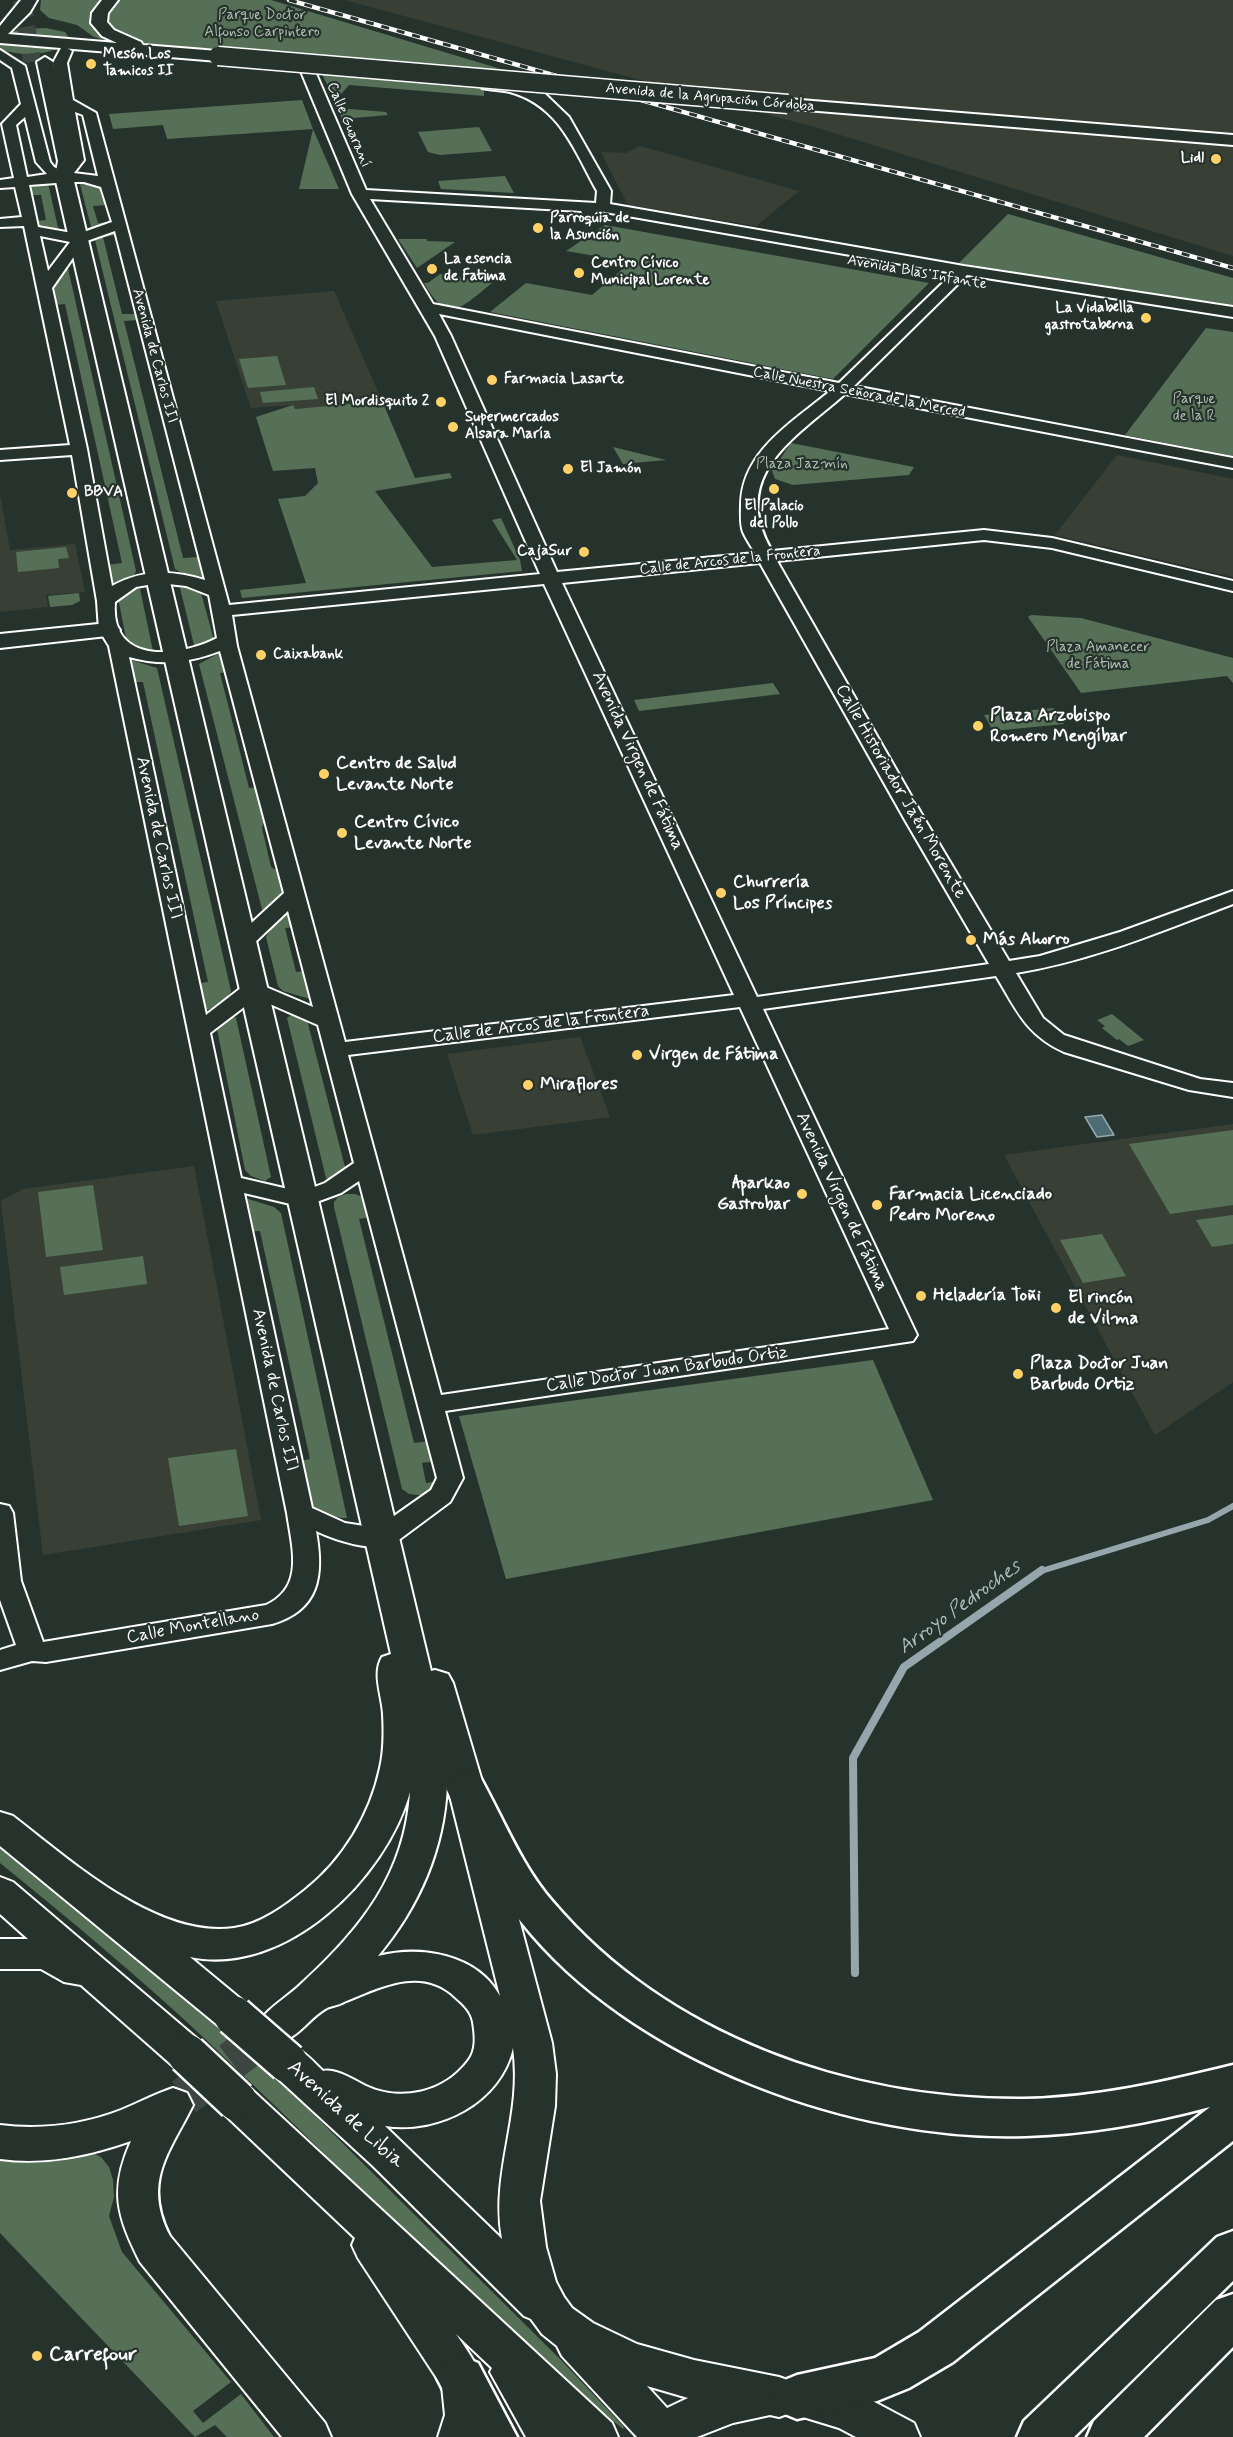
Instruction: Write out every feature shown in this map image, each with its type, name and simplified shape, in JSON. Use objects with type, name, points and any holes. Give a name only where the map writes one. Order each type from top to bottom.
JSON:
[{"type":"highway","points":[[466,1788],[516,1885],[559,1937],[641,2007],[716,2050],[764,2070],[815,2089],[865,2102],[918,2113],[977,2118],[1039,2118],[1118,2111],[1167,2102],[1233,2083]]},
{"type":"highway","points":[[788,2397],[877,2379],[892,2373],[936,2347],[1233,2115]]},
{"type":"highway","points":[[1041,2437],[1233,2251]]},
{"type":"highway","points":[[1111,2437],[1233,2315]]},
{"type":"highway","points":[[461,2378],[493,2437]]},
{"type":"main road","points":[[110,0],[98,16],[101,27],[121,40],[152,50]]},
{"type":"main road","points":[[2,33],[31,13]]},
{"type":"main road","points":[[0,54],[40,56],[72,48],[81,40],[80,35],[73,31],[57,27]]},
{"type":"main road","name":"Avenida de la Agrupación Córdoba","points":[[2,33],[72,48],[152,50],[1233,140]]},
{"type":"main road","points":[[38,62],[55,166],[65,178],[408,1646],[430,1755],[430,1802],[422,1842],[409,1876],[387,1916],[343,1970],[306,2003],[289,2055],[381,2109],[404,2111],[428,2108],[461,2094],[480,2077],[491,2058],[496,2034],[492,2013],[480,1995],[462,1978],[436,1968],[409,1965],[393,1967],[348,1982],[306,2003]]},
{"type":"main road","points":[[0,630],[95,620],[109,622]]},
{"type":"main road","points":[[0,641],[109,622]]},
{"type":"main road","points":[[392,1581],[418,1609],[432,1673],[466,1788],[532,2043],[536,2086],[519,2200],[521,2232],[539,2291],[556,2320],[603,2349],[668,2374],[849,2411],[898,2437]]},
{"type":"main road","points":[[88,1895],[174,1937],[200,1944],[248,1940],[285,1926],[306,1912],[324,1896],[358,1857],[371,1838],[387,1803],[397,1772],[400,1746],[400,1699],[394,1667],[408,1646]]},
{"type":"main road","name":"Avenida de Libia","points":[[5,1827],[234,2016],[289,2055],[556,2320],[663,2436]]},
{"type":"main road","points":[[0,1892],[187,2054],[596,2437]]},
{"type":"main road","points":[[0,1954],[47,1954],[115,1991]]},
{"type":"main road","points":[[0,2142],[13,2144],[62,2141],[128,2124],[178,2101],[151,2138],[138,2171],[137,2193],[146,2232],[155,2248],[307,2435]]},
{"type":"main road","points":[[344,2203],[461,2378],[469,2409],[460,2437]]},
{"type":"main road","points":[[487,2334],[537,2413],[548,2437]]},
{"type":"main road","points":[[663,2436],[684,2421],[728,2405],[750,2400],[788,2397]]},
{"type":"street","points":[[65,178],[77,160],[60,63],[72,48]]},
{"type":"street","name":"Avenida de la Agrupación Córdoba","points":[[183,53],[253,51],[503,72],[524,81],[550,105]]},
{"type":"street","name":"Avenida de la Agrupación Córdoba","points":[[183,53],[216,62],[504,87],[522,92],[550,105]]},
{"type":"street","points":[[0,54],[18,66],[43,162],[49,170],[65,178]]},
{"type":"street","name":"Calle Guaraní","points":[[307,69],[359,194]]},
{"type":"street","name":"Avenida de Carlos III","points":[[66,102],[89,113],[107,185],[120,224],[222,611],[226,641],[450,1478],[441,1496],[382,1538]]},
{"type":"street","name":"Avenida de Carlos III","points":[[28,103],[25,110],[9,124],[79,449],[109,622],[199,1031],[300,1514]]},
{"type":"street","points":[[550,105],[562,117],[604,191],[600,211]]},
{"type":"street","points":[[0,184],[65,178],[90,179],[107,185]]},
{"type":"street","name":"Avenida Blas Infante","points":[[359,194],[534,203],[600,211],[615,220],[959,275],[1233,324]]},
{"type":"street","name":"Avenida Virgen de Fátima","points":[[359,194],[428,307],[442,336],[551,579],[904,1335]]},
{"type":"street","points":[[0,223],[31,225],[79,239]]},
{"type":"street","points":[[44,288],[79,239],[120,224]]},
{"type":"street","name":"Avenida Blas Infante","points":[[959,275],[1233,312]]},
{"type":"street","name":"Calle Historiador Jaén Morente","points":[[959,275],[841,389],[768,453],[755,474],[750,518],[752,532],[1034,1023],[1056,1040],[1197,1085],[1233,1090]]},
{"type":"street","name":"Calle Nuestra Señora de la Merced","points":[[428,307],[841,389],[1233,463]]},
{"type":"street","name":"Calle Nuestra Señora de la Merced","points":[[442,336],[454,328],[486,320]]},
{"type":"street","points":[[0,455],[79,449]]},
{"type":"street","name":"Calle de Arcos de la Frontera","points":[[222,611],[992,536],[1052,543],[1233,586]]},
{"type":"street","points":[[217,592],[200,582],[174,577],[158,578],[124,586],[114,592],[109,622],[142,656],[176,658],[199,655],[226,641]]},
{"type":"street","points":[[243,941],[294,895]]},
{"type":"street","name":"Calle de Arcos de la Frontera","points":[[336,1050],[748,1002],[1002,969],[1083,951],[1171,922],[1233,897]]},
{"type":"street","points":[[199,1031],[254,989],[328,1021]]},
{"type":"street","points":[[230,1182],[303,1200],[333,1188],[366,1166]]},
{"type":"street","name":"Calle Doctor Juan Barbudo Ortiz","points":[[430,1405],[904,1335]]},
{"type":"street","points":[[0,1513],[3,1569],[32,1651]]},
{"type":"street","points":[[300,1514],[340,1531],[382,1538]]},
{"type":"street","name":"Calle Montellano","points":[[0,1660],[32,1651],[46,1652],[272,1614],[290,1604],[303,1588],[306,1560],[300,1514]]},
{"type":"shaded area","points":[[345,0],[1233,0],[1233,256],[818,128]]},
{"type":"shaded area","points":[[640,146],[799,191],[756,226],[628,205],[601,152],[626,153]]},
{"type":"shaded area","points":[[334,291],[382,401],[295,409],[293,405],[251,408],[216,301]]},
{"type":"shaded area","points":[[1117,455],[1233,479],[1233,577],[1055,535]]},
{"type":"shaded area","points":[[0,495],[10,550],[75,544],[85,592],[46,595],[48,607],[0,612]]},
{"type":"shaded area","name":"Miraflores","points":[[580,1037],[610,1117],[473,1135],[447,1054]]},
{"type":"shaded area","points":[[1233,1124],[1233,1382],[1155,1435],[1004,1155]]},
{"type":"shaded area","points":[[194,1166],[261,1520],[43,1555],[1,1201],[23,1189]]},
{"type":"green space","name":"Parque Doctor Alfonso Carpintero","points":[[41,0],[271,0],[504,70],[231,48],[178,48],[112,42],[94,37],[77,25],[49,18],[40,10]]},
{"type":"green space","points":[[46,28],[65,32],[71,40],[4,34],[22,29]]},
{"type":"green space","points":[[0,42],[61,47],[47,52],[23,54],[0,49]]},
{"type":"green space","points":[[322,74],[484,87],[484,96],[349,85],[335,101]]},
{"type":"green space","points":[[302,100],[313,129],[167,139],[163,125],[113,129],[109,114]]},
{"type":"green space","points":[[337,108],[386,112],[388,115],[342,119]]},
{"type":"green space","points":[[479,127],[492,151],[440,155],[428,152],[418,132]]},
{"type":"green space","points":[[313,129],[339,189],[299,189]]},
{"type":"green space","points":[[505,176],[514,193],[441,189],[438,181]]},
{"type":"green space","points":[[79,180],[102,185],[108,205],[93,206],[98,223],[109,222],[92,231]]},
{"type":"green space","points":[[48,183],[59,232],[36,228],[35,221],[46,220],[41,195],[30,195],[29,187]]},
{"type":"green space","points":[[1008,214],[1233,278],[1233,308],[959,263]]},
{"type":"green space","points":[[605,225],[929,283],[833,379],[490,312],[526,283],[592,295],[631,262],[566,251]]},
{"type":"green space","points":[[113,231],[116,235],[103,237],[122,314],[136,314],[138,320],[124,321],[183,558],[200,557],[204,577],[175,569],[95,240],[96,237]]},
{"type":"green space","points":[[398,239],[427,239],[427,241],[455,242],[417,268]]},
{"type":"green space","points":[[67,264],[136,571],[133,578],[111,588],[107,565],[122,563],[65,304],[53,305],[55,281]]},
{"type":"green space","points":[[440,274],[492,283],[464,305],[448,308],[441,305],[424,283],[428,283]]},
{"type":"green space","name":"Parque de la R","points":[[1206,328],[1233,332],[1233,456],[1125,435]]},
{"type":"green space","points":[[277,356],[286,385],[248,388],[239,359]]},
{"type":"green space","points":[[314,387],[318,399],[263,403],[260,392]]},
{"type":"green space","points":[[382,401],[415,478],[450,473],[452,478],[375,491],[432,567],[517,560],[492,520],[501,518],[520,560],[522,571],[242,598],[240,590],[306,583],[278,499],[305,496],[318,483],[315,468],[273,471],[256,417],[293,405],[295,409]]},
{"type":"green space","name":"Plaza Jazmín","points":[[791,443],[914,467],[909,475],[793,485],[775,479],[772,471]]},
{"type":"green space","points":[[613,447],[666,460],[623,464]]},
{"type":"green space","points":[[66,547],[69,558],[58,559],[59,568],[18,572],[16,552]]},
{"type":"green space","points":[[185,586],[200,590],[214,640],[195,649],[180,588]]},
{"type":"green space","points":[[134,588],[140,589],[153,651],[135,648],[127,643],[118,598]]},
{"type":"green space","points":[[79,593],[80,601],[72,605],[50,607],[48,596]]},
{"type":"green space","name":"Plaza Amanecer de Fátima","points":[[1031,615],[1081,618],[1233,658],[1233,683],[1227,676],[1081,693],[1028,617]]},
{"type":"green space","points":[[221,652],[230,672],[220,673],[249,788],[261,787],[267,813],[262,828],[271,867],[284,875],[288,896],[263,913],[199,664]]},
{"type":"green space","points":[[128,661],[157,668],[231,991],[219,1005],[211,1009],[202,1010],[195,984],[208,982],[143,682],[133,682]]},
{"type":"green space","points":[[773,683],[780,694],[639,711],[634,700]]},
{"type":"green space","points":[[1054,708],[1064,724],[993,731],[984,715]]},
{"type":"green space","points":[[289,911],[295,927],[285,928],[296,972],[307,971],[313,997],[310,999],[283,991],[278,986],[266,937],[274,924]]},
{"type":"green space","points":[[1112,1014],[1144,1040],[1128,1046],[1102,1028],[1105,1026],[1097,1020]]},
{"type":"green space","points":[[233,1015],[236,1018],[271,1177],[265,1181],[251,1176],[245,1170],[216,1024]]},
{"type":"green space","points":[[291,1015],[307,1020],[345,1167],[344,1172],[331,1180],[326,1178],[287,1018]]},
{"type":"green space","points":[[1233,1130],[1233,1205],[1170,1214],[1129,1144]]},
{"type":"green space","points":[[93,1185],[103,1250],[46,1257],[38,1192]]},
{"type":"green space","points":[[355,1194],[365,1198],[370,1217],[359,1219],[414,1443],[430,1441],[436,1461],[422,1463],[426,1483],[441,1481],[428,1496],[409,1494],[402,1489],[334,1207],[334,1202],[338,1197]]},
{"type":"green space","points":[[245,1198],[274,1207],[281,1213],[347,1518],[329,1515],[316,1508],[303,1494],[295,1462],[310,1459],[260,1231],[245,1232]]},
{"type":"green space","points":[[1233,1215],[1233,1244],[1212,1247],[1196,1220]]},
{"type":"green space","points":[[1102,1234],[1126,1276],[1083,1283],[1060,1240]]},
{"type":"green space","points":[[143,1256],[147,1284],[64,1295],[60,1267]]},
{"type":"green space","points":[[873,1360],[933,1500],[506,1579],[459,1416]]},
{"type":"green space","points":[[236,1449],[248,1516],[179,1526],[168,1458]]},
{"type":"green space","points":[[0,1845],[206,2016],[289,2090],[561,2360],[624,2427],[623,2429],[514,2335],[178,2014],[103,1948],[0,1863]]},
{"type":"green space","points":[[85,2149],[101,2157],[109,2167],[113,2180],[114,2197],[109,2216],[122,2252],[231,2382],[193,2411],[203,2423],[241,2394],[274,2437],[227,2437],[215,2425],[195,2437],[0,2233],[0,2155]]},
{"type":"water","points":[[1102,1115],[1114,1135],[1097,1137],[1085,1117]]},
{"type":"waterway","name":"Arroyo Pedroches","points":[[1040,1571],[1208,1520],[1233,1506]]},
{"type":"waterway","name":"Arroyo Pedroches","points":[[855,1973],[853,1758],[904,1667],[1040,1571]]},
{"type":"tunnel","points":[[22,0],[32,62]]},
{"type":"tunnel","points":[[184,2097],[276,2027]]},
{"type":"railway","points":[[289,0],[1233,268]]},
{"type":"place","name":"Mesón Los Tamicos II","points":[[91,64]]},
{"type":"place","name":"Lidl","points":[[1216,159]]},
{"type":"place","name":"Parroquia de la Asunción","points":[[538,228]]},
{"type":"place","name":"La esencia de Fatima","points":[[432,269]]},
{"type":"place","name":"Centro Cívico Municipal Lorente","points":[[579,273]]},
{"type":"place","name":"La Vidabella gastrotaberna","points":[[1146,318]]},
{"type":"place","name":"Farmacia Lasarte","points":[[492,380]]},
{"type":"place","name":"El Mordisquito 2","points":[[441,402]]},
{"type":"place","name":"Supermercados Alsara María","points":[[453,427]]},
{"type":"place","name":"El Jamón","points":[[568,469]]},
{"type":"place","name":"El Palacio del Pollo","points":[[774,489]]},
{"type":"place","name":"BBVA","points":[[72,493]]},
{"type":"place","name":"CajaSur","points":[[584,552]]},
{"type":"place","name":"Caixabank","points":[[261,655]]},
{"type":"place","name":"Plaza Arzobispo Romero Mengíbar","points":[[978,726]]},
{"type":"place","name":"Centro de Salud Levante Norte","points":[[324,774]]},
{"type":"place","name":"Centro Cívico Levante Norte","points":[[342,833]]},
{"type":"place","name":"Churrería Los Príncipes","points":[[721,893]]},
{"type":"place","name":"Más Ahorro","points":[[971,940]]},
{"type":"place","name":"Virgen de Fátima","points":[[637,1055]]},
{"type":"place","name":"Miraflores","points":[[528,1085]]},
{"type":"place","name":"Aparkao Gastrobar","points":[[802,1194]]},
{"type":"place","name":"Farmacia Licenciado Pedro Moreno","points":[[877,1205]]},
{"type":"place","name":"Heladería Toñi","points":[[921,1296]]},
{"type":"place","name":"El rincón de Vilma","points":[[1056,1308]]},
{"type":"place","name":"Plaza Doctor Juan Barbudo Ortiz","points":[[1018,1374]]},
{"type":"place","name":"Carrefour","points":[[37,2356]]}]
